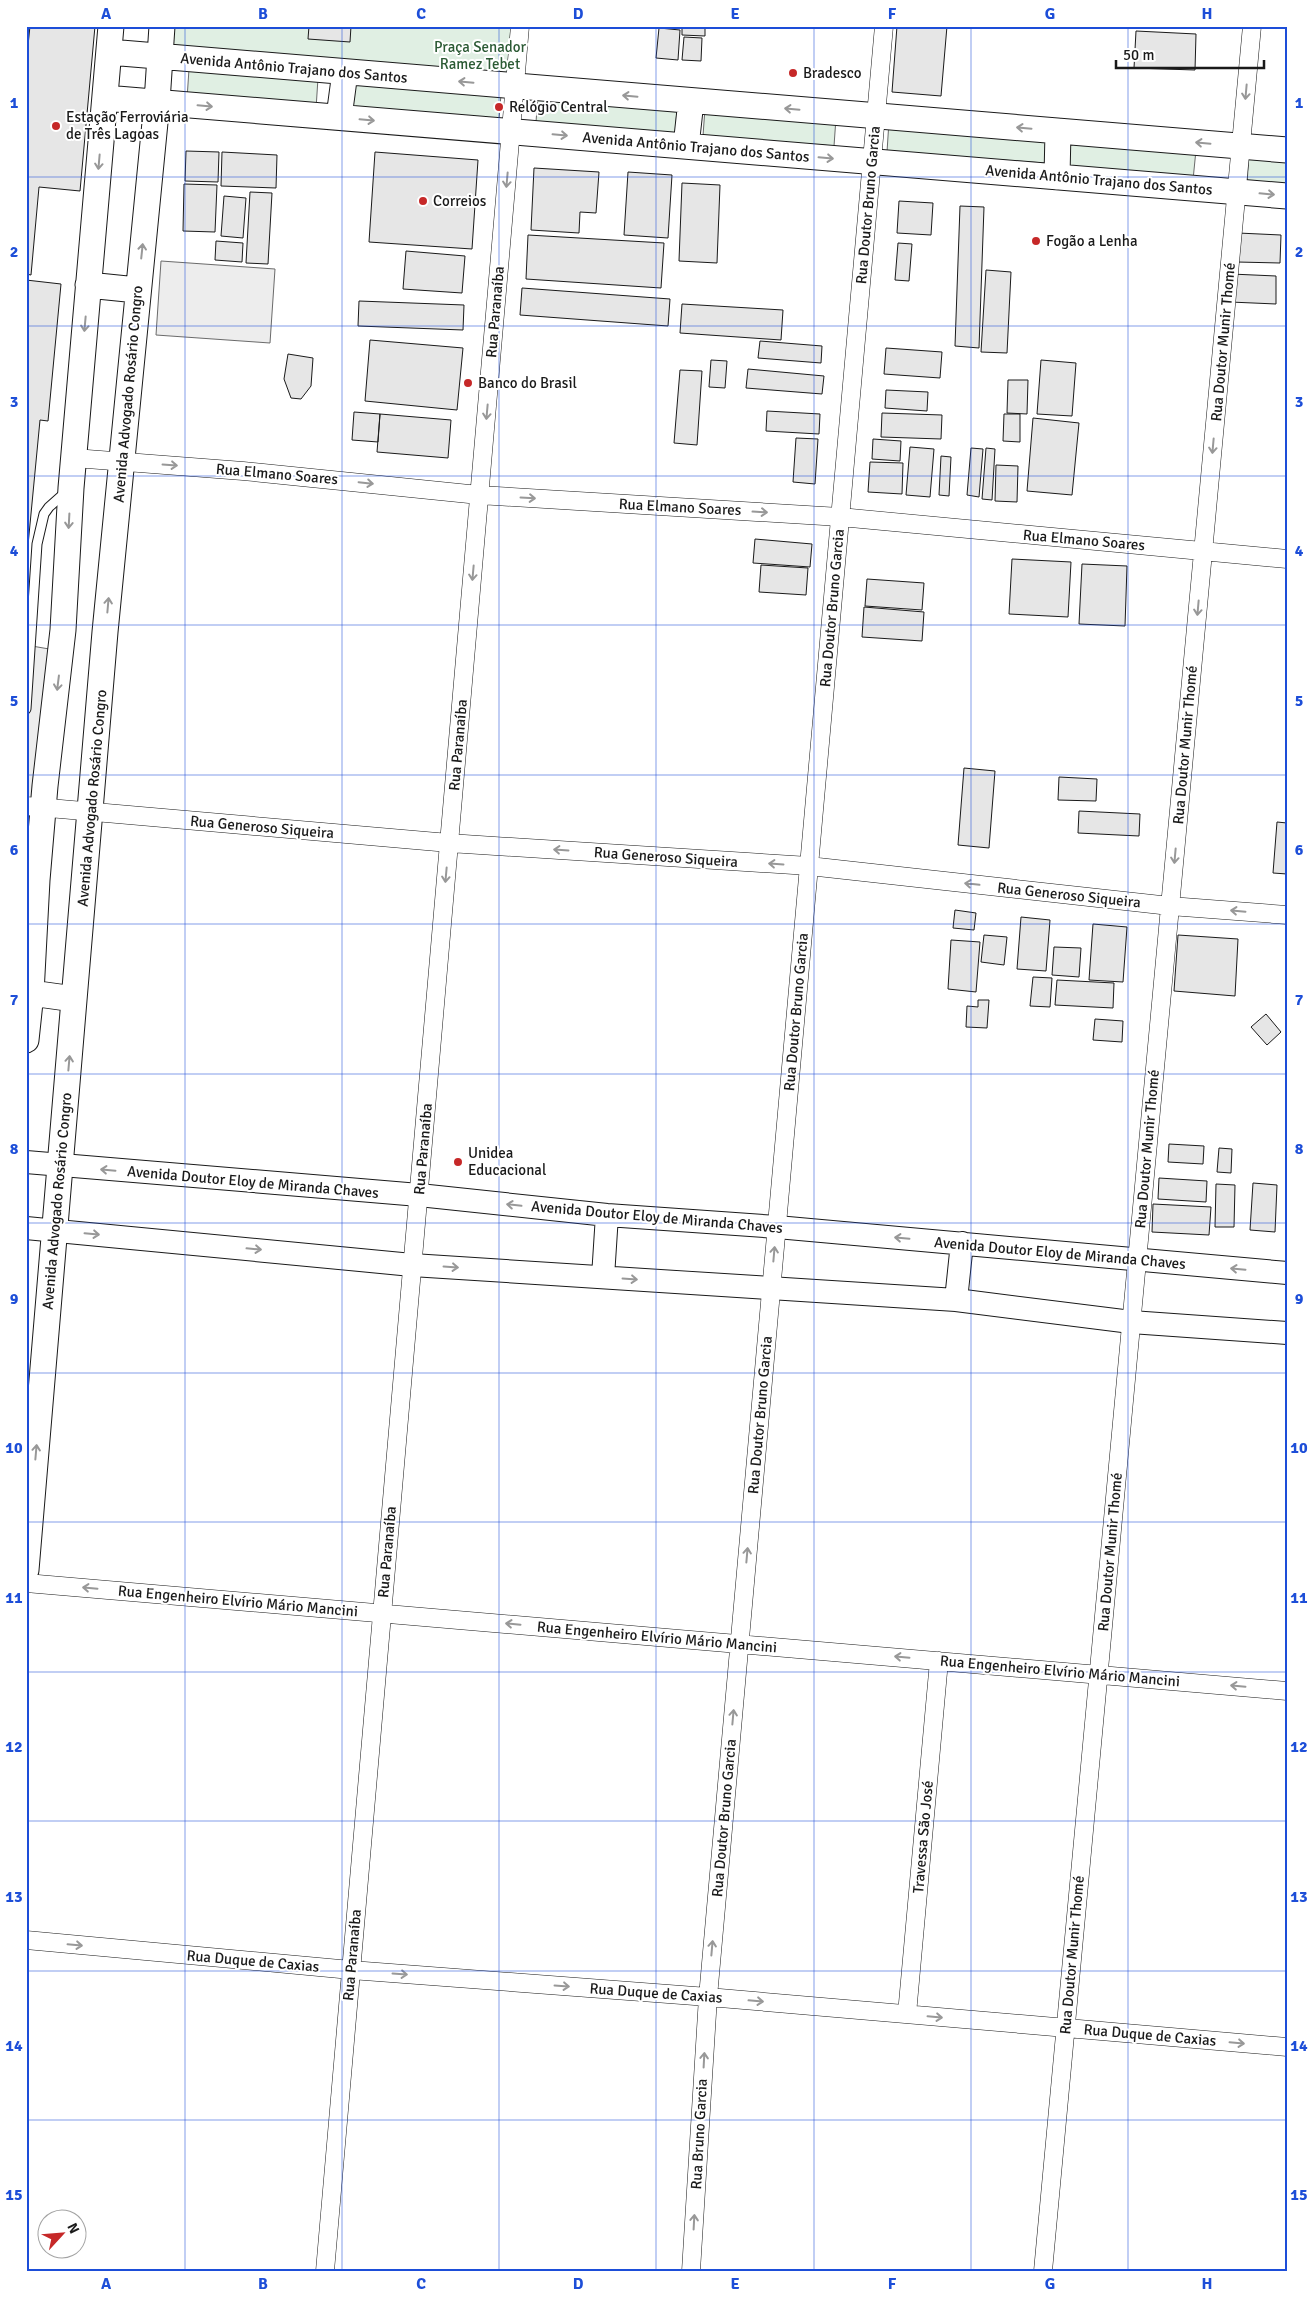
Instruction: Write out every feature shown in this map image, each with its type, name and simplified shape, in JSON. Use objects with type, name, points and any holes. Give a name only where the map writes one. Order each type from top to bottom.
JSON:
[{"type":"main road","points":[[26,1040],[32,993],[37,880],[36,807],[45,786],[64,630],[71,488],[111,26]]},
{"type":"main road","name":"Avenida Advogado Rosário Congro","points":[[26,1570],[33,1406],[61,1166],[105,632],[157,102],[162,26]]},
{"type":"main road","name":"Avenida Antônio Trajano dos Santos","points":[[109,52],[1287,150]]},
{"type":"main road","points":[[339,117],[344,72]]},
{"type":"main road","name":"Avenida Antônio Trajano dos Santos","points":[[105,98],[1287,196]]},
{"type":"main road","points":[[686,146],[691,101]]},
{"type":"main road","points":[[1057,177],[1058,131]]},
{"type":"main road","points":[[88,286],[138,290]]},
{"type":"main road","points":[[64,630],[105,632]]},
{"type":"main road","points":[[32,993],[74,999]]},
{"type":"street","name":"Rua Paranaíba","points":[[325,2271],[520,26]]},
{"type":"street","name":"Rua Doutor Bruno Garcia","points":[[708,1997],[884,26]]},
{"type":"street","name":"Rua Doutor Munir Thomé","points":[[1043,2271],[1252,26]]},
{"type":"street","name":"Rua Elmano Soares","points":[[74,458],[253,472],[480,496],[840,517],[1287,559]]},
{"type":"street","name":"Rua Generoso Siqueira","points":[[36,807],[449,843],[809,866],[1170,906],[1287,915]]},
{"type":"street","name":"Avenida Doutor Eloy de Miranda Chaves","points":[[26,1162],[419,1195],[607,1215],[777,1227],[1287,1273]]},
{"type":"street","points":[[603,1277],[607,1215]]},
{"type":"street","points":[[26,1228],[412,1265],[956,1300],[1131,1322],[1287,1333]]},
{"type":"street","points":[[956,1300],[962,1243]]},
{"type":"street","name":"Rua Engenheiro Elvírio Mário Mancini","points":[[26,1583],[1287,1691]]},
{"type":"street","name":"Travessa São José","points":[[907,2014],[940,1661]]},
{"type":"street","name":"Rua Duque de Caxias","points":[[26,1940],[351,1970],[708,1997],[1287,2047]]},
{"type":"street","name":"Rua Bruno Garcia","points":[[691,2271],[708,1997]]},
{"type":"lane","points":[[26,709],[37,544],[44,514],[49,507],[71,488]]},
{"type":"green space","name":"Praça Senador Ramez Tebet","points":[[168,26],[514,26],[508,88],[166,56]]},
{"type":"green space","points":[[189,69],[318,78],[316,109],[187,99]]},
{"type":"green space","points":[[354,82],[501,94],[499,120],[352,108]]},
{"type":"green space","points":[[538,96],[677,109],[675,136],[536,122]]},
{"type":"green space","points":[[705,108],[836,118],[834,146],[703,136]]},
{"type":"green space","points":[[889,121],[1047,133],[1045,163],[887,152]]},
{"type":"green space","points":[[1066,138],[1196,150],[1193,180],[1063,168]]},
{"type":"green space","points":[[1249,155],[1287,158],[1287,187],[1247,184]]},
{"type":"shaded area","points":[[161,261],[275,269],[270,343],[156,335]]},
{"type":"shaded area","points":[[26,645],[55,650],[26,949]]},
{"type":"building","name":"Estação Ferroviária de Três Lagoas","points":[[30,26],[95,26],[80,191],[39,187],[31,275],[26,274],[26,65]]},
{"type":"building","points":[[309,26],[351,26],[350,42],[308,39]]},
{"type":"building","points":[[682,26],[705,26],[705,36],[682,35]]},
{"type":"building","points":[[897,26],[947,26],[941,96],[892,92]]},
{"type":"building","points":[[659,28],[680,30],[678,60],[656,58]]},
{"type":"building","points":[[1136,31],[1196,34],[1195,70],[1134,68]]},
{"type":"building","points":[[684,37],[702,38],[701,61],[682,60]]},
{"type":"building","points":[[186,151],[219,152],[218,182],[185,181]]},
{"type":"building","points":[[222,152],[277,155],[276,188],[221,186]]},
{"type":"building","name":"Correios","points":[[375,152],[478,160],[472,249],[369,242]]},
{"type":"building","points":[[534,168],[599,172],[596,213],[580,212],[579,233],[531,230]]},
{"type":"building","points":[[628,172],[672,175],[668,238],[624,235]]},
{"type":"building","points":[[682,183],[720,185],[717,263],[679,261]]},
{"type":"building","points":[[184,184],[217,185],[215,232],[183,231]]},
{"type":"building","points":[[250,192],[272,193],[268,264],[246,263]]},
{"type":"building","points":[[224,196],[246,198],[243,238],[221,236]]},
{"type":"building","points":[[899,201],[933,203],[931,235],[897,233]]},
{"type":"building","points":[[960,206],[984,207],[979,348],[955,346]]},
{"type":"building","points":[[1238,233],[1281,235],[1280,263],[1237,262]]},
{"type":"building","points":[[528,235],[664,243],[661,288],[526,279]]},
{"type":"building","points":[[216,241],[243,243],[242,262],[215,260]]},
{"type":"building","points":[[898,243],[912,244],[909,281],[895,280]]},
{"type":"building","points":[[406,251],[465,256],[462,293],[403,289]]},
{"type":"building","points":[[986,270],[1011,272],[1007,353],[981,352]]},
{"type":"building","points":[[1231,274],[1276,276],[1276,304],[1230,302]]},
{"type":"building","points":[[26,280],[61,284],[48,421],[40,420],[26,566]]},
{"type":"building","points":[[522,288],[670,299],[668,326],[520,315]]},
{"type":"building","points":[[359,301],[464,305],[463,330],[358,326]]},
{"type":"building","points":[[682,304],[783,310],[781,340],[680,333]]},
{"type":"building","points":[[370,340],[463,348],[457,410],[365,401]]},
{"type":"building","points":[[760,341],[822,346],[821,363],[758,358]]},
{"type":"building","points":[[886,348],[942,352],[940,378],[884,374]]},
{"type":"building","points":[[288,354],[313,358],[311,386],[301,399],[291,398],[284,379]]},
{"type":"building","points":[[711,360],[727,361],[725,388],[709,387]]},
{"type":"building","points":[[1041,360],[1076,363],[1072,416],[1037,414]]},
{"type":"building","points":[[748,369],[824,376],[822,394],[746,388]]},
{"type":"building","points":[[680,370],[702,371],[697,445],[674,443]]},
{"type":"building","points":[[1008,380],[1028,380],[1027,414],[1007,413]]},
{"type":"building","points":[[886,390],[928,392],[927,411],[885,408]]},
{"type":"building","points":[[767,411],[820,414],[819,434],[766,431]]},
{"type":"building","points":[[354,412],[380,414],[378,442],[352,440]]},
{"type":"building","points":[[882,413],[942,415],[941,439],[881,437]]},
{"type":"building","points":[[380,414],[451,420],[448,458],[377,452]]},
{"type":"building","points":[[1004,414],[1020,414],[1020,442],[1003,441]]},
{"type":"building","points":[[1033,418],[1079,423],[1072,495],[1027,491]]},
{"type":"building","points":[[796,438],[818,439],[815,484],[793,482]]},
{"type":"building","points":[[873,439],[901,441],[900,461],[872,459]]},
{"type":"building","points":[[910,447],[934,449],[930,497],[906,495]]},
{"type":"building","points":[[971,448],[983,449],[979,497],[967,495]]},
{"type":"building","points":[[986,448],[995,449],[992,500],[982,499]]},
{"type":"building","points":[[941,456],[951,457],[949,496],[939,495]]},
{"type":"building","points":[[870,462],[903,463],[902,494],[868,492]]},
{"type":"building","points":[[996,465],[1018,466],[1017,502],[995,501]]},
{"type":"building","points":[[755,539],[812,544],[810,567],[753,563]]},
{"type":"building","points":[[1012,559],[1071,562],[1068,617],[1009,614]]},
{"type":"building","points":[[1082,564],[1127,566],[1125,626],[1079,624]]},
{"type":"building","points":[[761,565],[808,568],[806,595],[759,592]]},
{"type":"building","points":[[867,579],[924,583],[922,610],[865,606]]},
{"type":"building","points":[[864,607],[924,612],[922,641],[862,637]]},
{"type":"building","points":[[964,768],[995,771],[989,848],[958,845]]},
{"type":"building","points":[[1059,777],[1097,779],[1096,801],[1058,800]]},
{"type":"building","points":[[1079,811],[1140,814],[1139,836],[1078,833]]},
{"type":"building","points":[[1277,822],[1287,823],[1287,874],[1273,873]]},
{"type":"building","points":[[955,910],[976,913],[974,930],[953,928]]},
{"type":"building","points":[[1021,917],[1050,920],[1046,971],[1017,969]]},
{"type":"building","points":[[1093,924],[1127,927],[1123,982],[1089,980]]},
{"type":"building","points":[[984,935],[1007,937],[1004,965],[981,962]]},
{"type":"building","points":[[1178,935],[1238,939],[1235,996],[1174,991]]},
{"type":"building","points":[[951,940],[980,942],[976,992],[948,989]]},
{"type":"building","points":[[1054,947],[1081,948],[1079,977],[1052,975]]},
{"type":"building","points":[[1033,977],[1052,978],[1050,1007],[1030,1006]]},
{"type":"building","points":[[1057,980],[1114,983],[1113,1008],[1055,1005]]},
{"type":"building","points":[[978,1000],[989,1000],[987,1028],[966,1027],[967,1006],[978,1007]]},
{"type":"building","points":[[1266,1014],[1281,1032],[1267,1045],[1251,1027]]},
{"type":"building","points":[[1095,1019],[1123,1021],[1122,1042],[1093,1040]]},
{"type":"building","points":[[1169,1144],[1204,1146],[1203,1164],[1168,1162]]},
{"type":"building","points":[[1219,1148],[1232,1149],[1231,1173],[1217,1172]]},
{"type":"building","points":[[1159,1178],[1207,1181],[1206,1202],[1158,1199]]},
{"type":"building","points":[[1253,1183],[1277,1185],[1275,1232],[1250,1230]]},
{"type":"building","points":[[1216,1184],[1235,1185],[1234,1227],[1215,1227]]},
{"type":"building","points":[[1153,1204],[1211,1207],[1209,1235],[1152,1232]]},
{"type":"place","name":"Bradesco","points":[[793,73]]},
{"type":"place","name":"Relógio Central","points":[[499,107]]},
{"type":"place","name":"Estação Ferroviária de Três Lagoas","points":[[56,126]]},
{"type":"place","name":"Correios","points":[[423,201]]},
{"type":"place","name":"Fogão a Lenha","points":[[1036,241]]},
{"type":"place","name":"Banco do Brasil","points":[[468,383]]},
{"type":"place","name":"Unidea Educacional","points":[[458,1162]]}]
